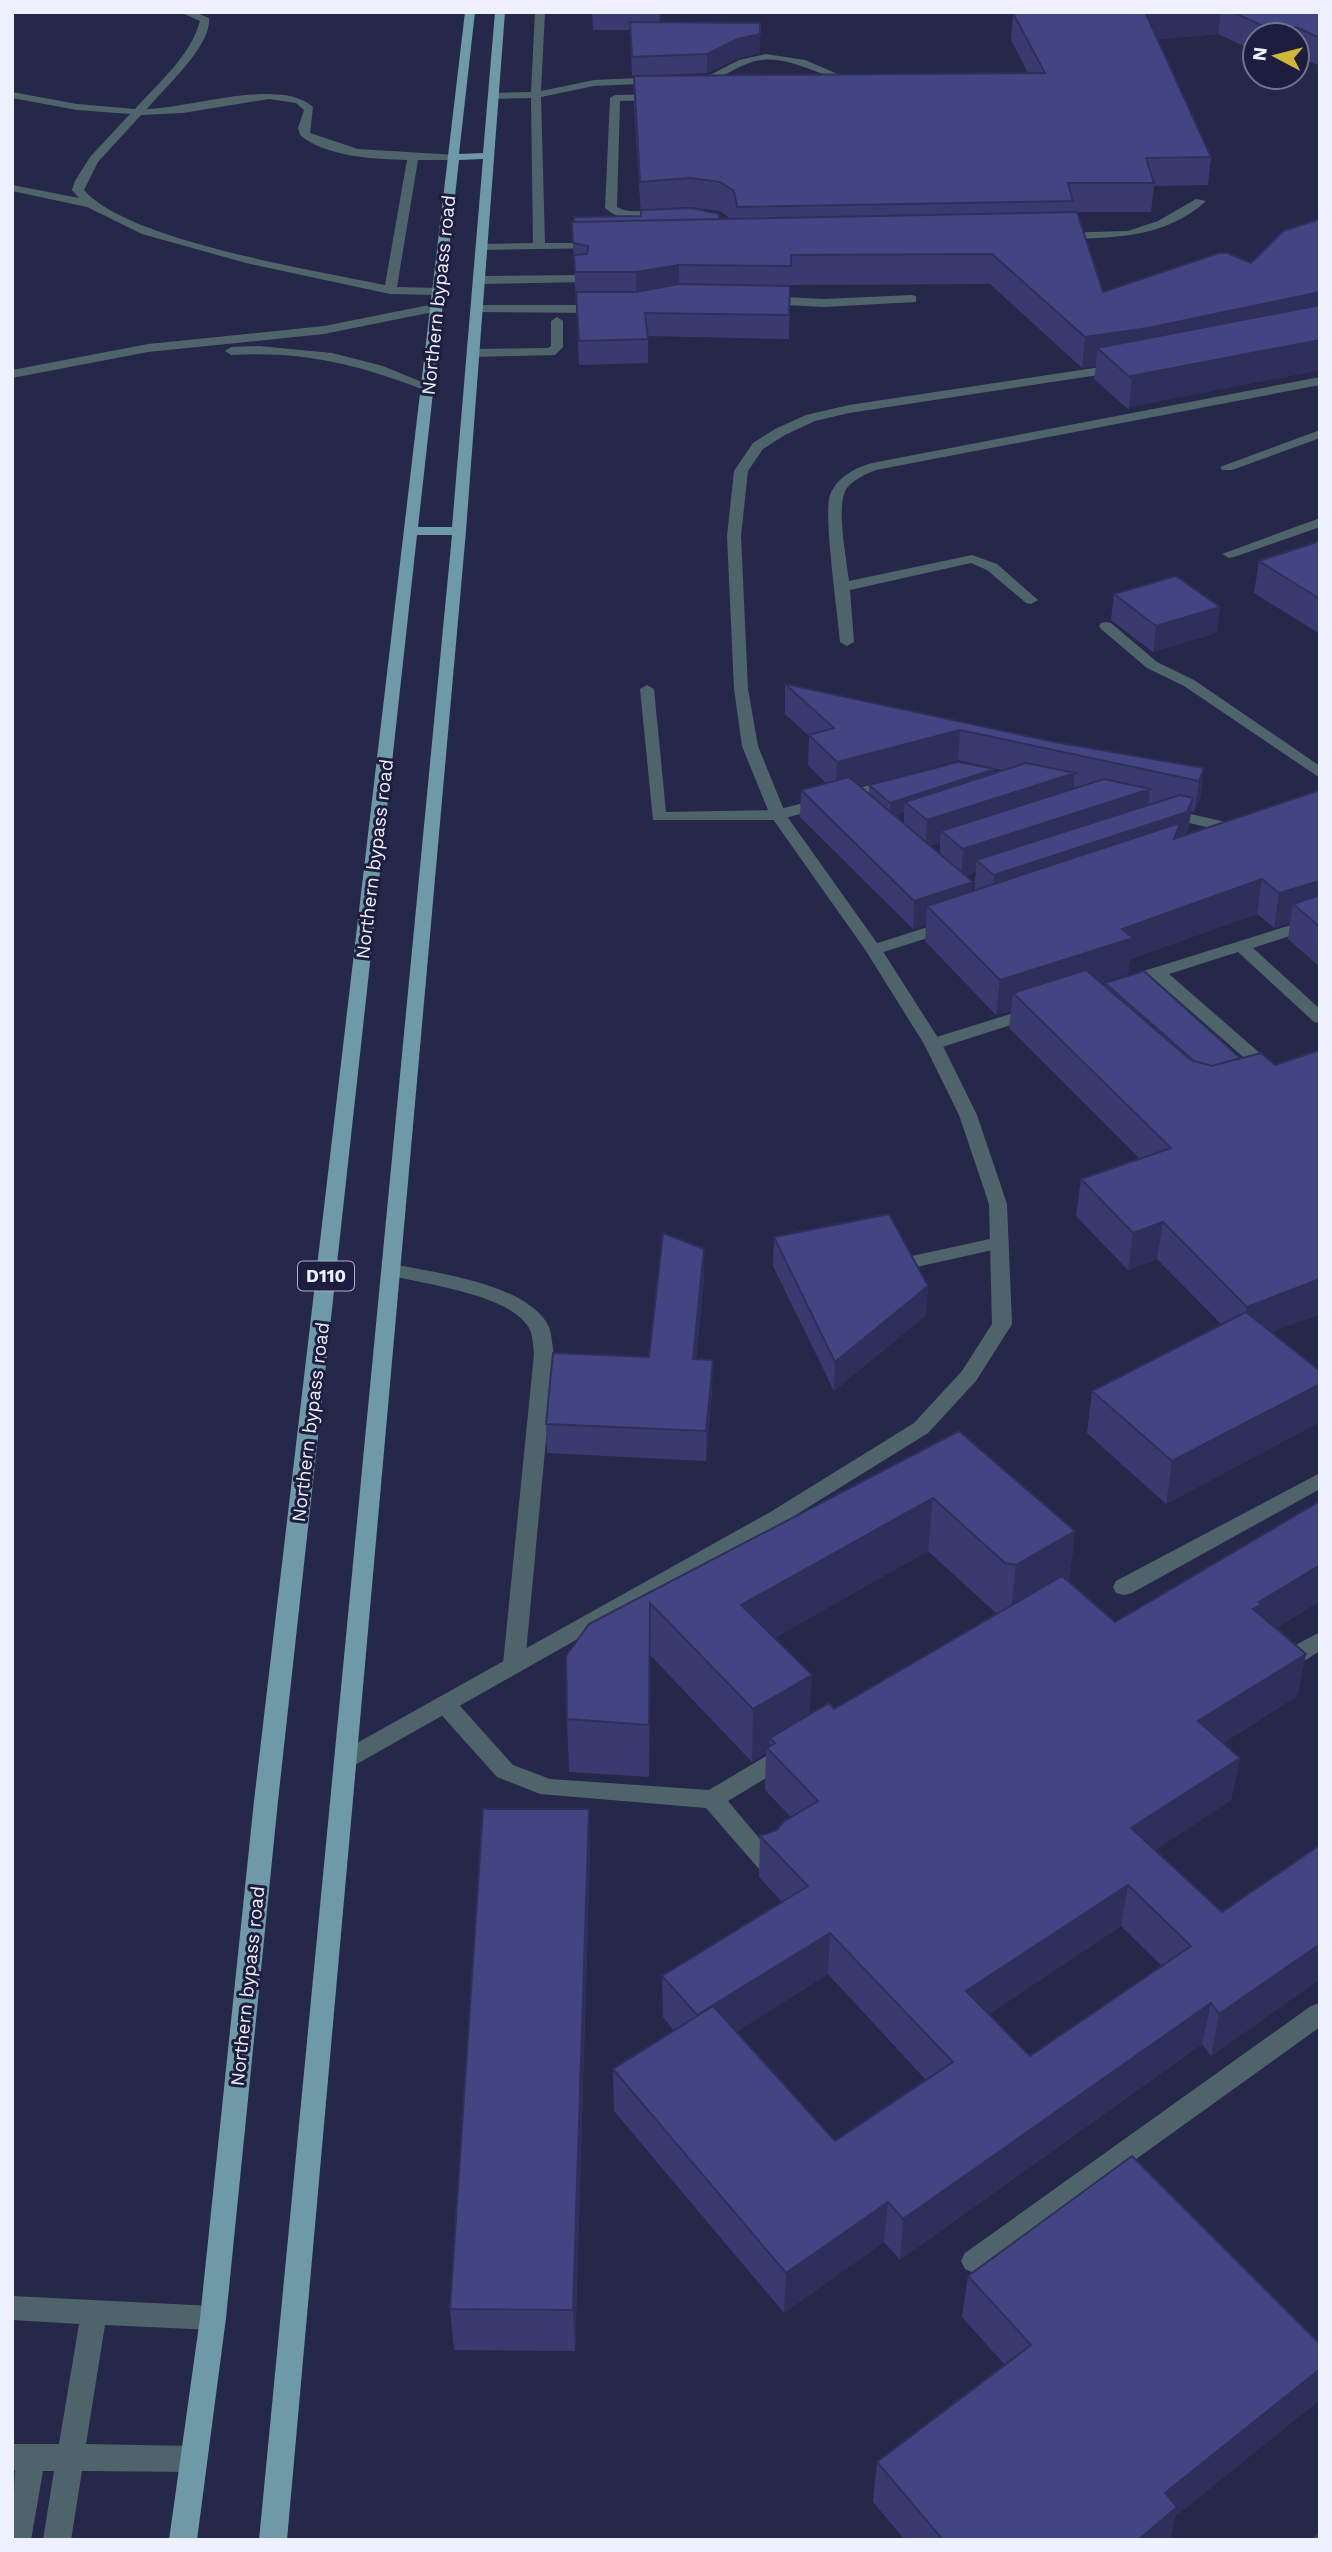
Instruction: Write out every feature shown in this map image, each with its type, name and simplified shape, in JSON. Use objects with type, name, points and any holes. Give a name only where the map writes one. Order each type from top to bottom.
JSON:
[{"type":"main road","name":"Northern bypass road","points":[[183,2540],[212,2318],[266,1801],[470,12]]},
{"type":"main road","name":"Northern bypass road","points":[[273,2540],[459,531],[500,12]]},
{"type":"main road","points":[[453,157],[489,156]]},
{"type":"main road","points":[[412,531],[459,531]]},
{"type":"street","points":[[90,204],[78,190],[79,182],[195,44],[204,29],[205,20],[185,12]]},
{"type":"street","points":[[539,246],[536,95],[540,12]]},
{"type":"street","points":[[681,80],[715,78],[740,63],[761,59],[796,61],[835,75]]},
{"type":"street","points":[[494,96],[536,95],[594,83],[667,80]]},
{"type":"street","points":[[14,96],[77,107],[138,112],[181,111],[268,96],[293,97],[306,103],[309,110],[303,128],[305,135],[316,141],[341,149],[453,157]]},
{"type":"street","points":[[669,97],[615,98],[611,208],[631,216],[678,214]]},
{"type":"street","points":[[390,290],[413,156]]},
{"type":"street","points":[[12,188],[90,204],[146,232],[246,259],[436,300]]},
{"type":"street","points":[[1046,236],[1129,234],[1162,223],[1200,201]]},
{"type":"street","points":[[482,247],[607,245]]},
{"type":"street","points":[[479,280],[582,279]]},
{"type":"street","points":[[751,300],[824,303],[912,299]]},
{"type":"street","points":[[12,374],[148,348],[324,330],[436,300]]},
{"type":"street","points":[[477,309],[609,309]]},
{"type":"street","points":[[474,353],[551,352],[556,347],[557,321]]},
{"type":"street","points":[[12,387],[118,364],[256,349],[329,354],[428,387]]},
{"type":"street","points":[[347,1759],[779,1516],[921,1428],[970,1376],[1002,1324],[998,1204],[968,1115],[933,1044],[874,950],[778,815],[750,746],[741,689],[735,599],[734,536],[741,471],[758,446],[780,432],[811,418],[849,408],[1137,365]]},
{"type":"street","points":[[847,642],[835,503],[838,491],[850,476],[886,464],[1320,381]]},
{"type":"street","points":[[1227,467],[1320,434]]},
{"type":"street","points":[[1229,554],[1320,522]]},
{"type":"street","points":[[842,587],[972,559],[992,567],[1031,600]]},
{"type":"street","points":[[1106,626],[1152,665],[1189,682],[1320,773]]},
{"type":"street","points":[[647,689],[657,816],[778,815],[902,781]]},
{"type":"street","points":[[850,794],[868,810]]},
{"type":"street","points":[[1150,817],[1175,815],[1248,827],[1204,842]]},
{"type":"street","points":[[874,950],[963,920]]},
{"type":"street","points":[[1110,988],[1320,921]]},
{"type":"street","points":[[1241,946],[1320,1018]]},
{"type":"street","points":[[1157,973],[1280,1073],[1251,1082]]},
{"type":"street","points":[[933,1044],[1048,1007]]},
{"type":"street","points":[[912,1262],[999,1243]]},
{"type":"street","points":[[391,1270],[469,1286],[517,1305],[539,1326],[544,1354],[514,1664]]},
{"type":"street","points":[[1124,1587],[1320,1480]]},
{"type":"street","points":[[1285,1661],[1320,1640]]},
{"type":"street","points":[[445,1704],[505,1771],[548,1788],[712,1799],[805,1744]]},
{"type":"street","points":[[712,1799],[768,1862]]},
{"type":"street","points":[[974,2261],[1320,2013]]},
{"type":"street","points":[[12,2308],[212,2318]]},
{"type":"street","points":[[57,2540],[94,2312]]},
{"type":"street","points":[[17,2540],[21,2457]]},
{"type":"lane","points":[[21,2457],[193,2459]]},
{"type":"building","points":[[1167,12],[1146,14],[1211,157],[1146,158],[1154,183],[1068,183],[1073,201],[737,207],[734,191],[720,182],[690,178],[640,182],[634,76],[1045,73],[1013,13]]},
{"type":"building","points":[[1232,12],[1320,12],[1320,38],[1311,34],[1311,21],[1252,21]]},
{"type":"building","points":[[630,22],[760,23],[760,34],[738,39],[707,54],[632,57]]},
{"type":"building","points":[[692,208],[719,214],[719,219],[574,222],[574,217],[641,216],[641,210]]},
{"type":"building","points":[[1077,212],[1103,292],[1219,253],[1227,253],[1251,263],[1283,231],[1320,219],[1320,292],[1148,328],[1085,337],[992,254],[791,255],[791,266],[679,265],[636,272],[575,272],[574,255],[587,254],[588,246],[573,243],[572,222]]},
{"type":"building","points":[[679,284],[790,286],[789,315],[645,313],[648,339],[579,341],[576,292],[636,292]]},
{"type":"building","points":[[1320,305],[1320,340],[1131,376],[1132,379],[1097,348]]},
{"type":"building","points":[[1320,541],[1320,599],[1259,561]]},
{"type":"building","points":[[1176,576],[1220,607],[1156,626],[1114,594]]},
{"type":"building","points":[[785,684],[1055,742],[1204,768],[1199,781],[960,730],[837,762],[809,735],[834,728]]},
{"type":"building","points":[[958,762],[995,769],[890,803],[869,785]]},
{"type":"building","points":[[1026,763],[1075,773],[927,820],[905,802]]},
{"type":"building","points":[[849,777],[973,882],[914,901],[801,790]]},
{"type":"building","points":[[1104,779],[1150,789],[963,849],[941,831]]},
{"type":"building","points":[[1320,790],[1320,881],[1279,893],[1262,879],[1122,929],[1133,938],[1000,980],[927,906],[1180,823],[1174,839]]},
{"type":"building","points":[[1180,795],[1193,798],[1187,812],[994,875],[976,860]]},
{"type":"building","points":[[1320,895],[1320,927],[1293,904]]},
{"type":"building","points":[[1086,970],[1191,1060],[1212,1066],[1261,1053],[1275,1065],[1320,1050],[1320,1279],[1247,1307],[1163,1222],[1133,1233],[1081,1179],[1171,1148],[1013,993]]},
{"type":"building","points":[[1144,971],[1240,1058],[1212,1066],[1194,1061],[1105,983]]},
{"type":"building","points":[[889,1214],[928,1286],[835,1362],[774,1237]]},
{"type":"building","points":[[663,1233],[704,1249],[693,1359],[713,1360],[706,1431],[546,1424],[553,1353],[649,1357]]},
{"type":"building","points":[[1246,1312],[1320,1371],[1320,1384],[1172,1461],[1092,1391]]},
{"type":"building","points":[[959,1431],[1075,1531],[1016,1565],[1005,1563],[933,1498],[741,1605],[812,1675],[753,1709],[650,1603],[649,1725],[567,1719],[566,1656],[589,1624]]},
{"type":"building","points":[[1320,1501],[1320,1565],[1259,1602],[1261,1605],[1253,1609],[1306,1654],[1198,1721],[1240,1758],[1131,1828],[1222,1912],[1320,1845],[1320,1944],[1219,2014],[1211,2003],[903,2219],[888,2202],[786,2273],[613,2069],[713,2006],[835,2141],[953,2062],[830,1933],[697,2015],[662,1976],[808,1886],[760,1836],[777,1830],[783,1822],[818,1801],[767,1748],[775,1743],[770,1738],[829,1703],[834,1709],[1062,1576],[1115,1622]],"holes":[[[1128,1885],[1191,1946],[1030,2056],[966,1991]]]},
{"type":"building","points":[[483,1809],[589,1809],[573,2310],[450,2309]]},
{"type":"building","points":[[1132,2156],[1320,2344],[1320,2369],[1165,2493],[1177,2507],[1138,2540],[943,2540],[877,2462],[1031,2345],[968,2276]]},
{"type":"building","points":[[1320,2532],[1320,2540],[1311,2540]]}]
